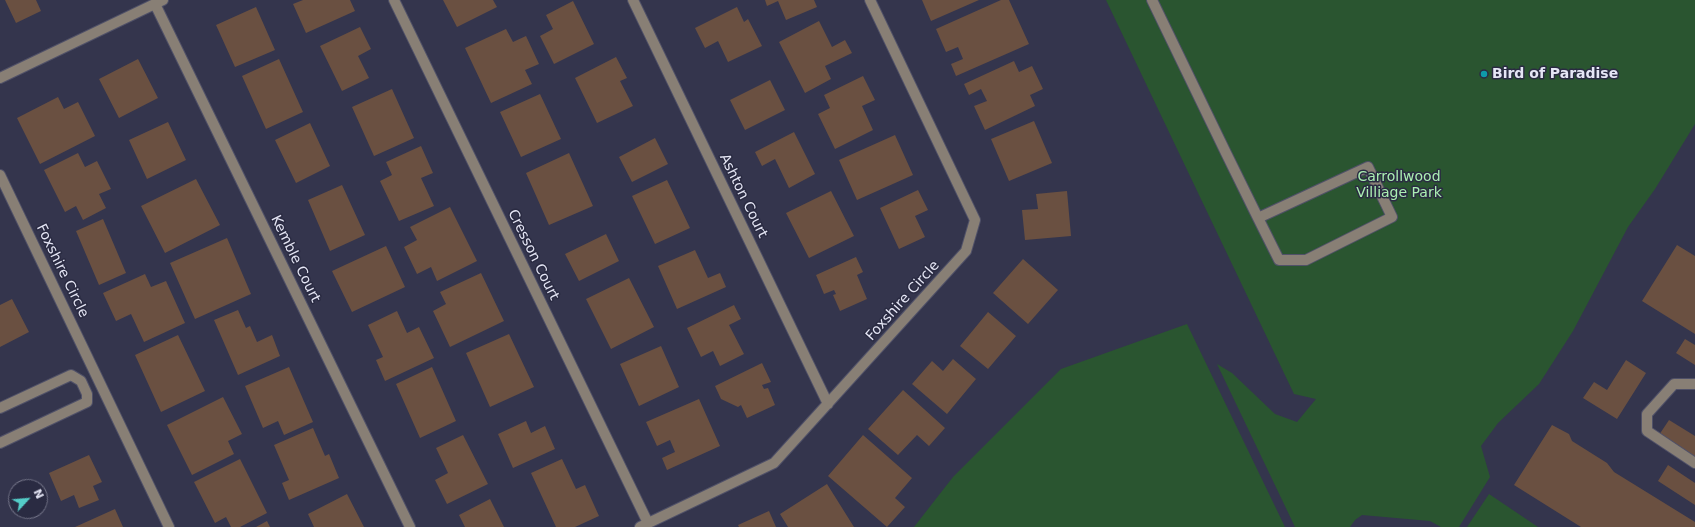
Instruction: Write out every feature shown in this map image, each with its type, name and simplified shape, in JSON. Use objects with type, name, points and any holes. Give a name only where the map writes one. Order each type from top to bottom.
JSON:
[{"type":"street","name":"Cresson Court","points":[[394,0],[644,525]]},
{"type":"street","name":"Ashton Court","points":[[633,0],[828,404]]},
{"type":"street","name":"Foxshire Circle","points":[[644,525],[774,463],[966,251],[975,220],[870,0]]},
{"type":"street","points":[[1152,0],[1258,218],[1279,260],[1306,260],[1392,217],[1368,167],[1258,218]]},
{"type":"street","points":[[0,78],[159,2]]},
{"type":"street","name":"Kemble Court","points":[[159,2],[410,527]]},
{"type":"street","name":"Foxshire Circle","points":[[0,175],[169,527]]},
{"type":"street","points":[[0,408],[71,375],[81,381],[85,386],[87,402],[0,443]]},
{"type":"street","points":[[85,386],[99,380]]},
{"type":"street","points":[[1695,384],[1674,384],[1647,414],[1647,431],[1695,463]]},
{"type":"green space","name":"Carrollwood Villiage Park","points":[[1106,0],[1695,0],[1695,124],[1655,189],[1628,227],[1573,331],[1539,384],[1498,423],[1481,446],[1490,477],[1459,527],[1441,527],[1430,521],[1362,515],[1355,520],[1350,527],[1295,527],[1217,364],[1232,373],[1275,414],[1297,422],[1316,399],[1294,394]]},
{"type":"green space","points":[[1187,324],[1285,527],[914,527],[953,477],[1061,369]]},
{"type":"green space","points":[[1489,494],[1538,527],[1467,527]]},
{"type":"building","points":[[5,0],[36,0],[41,11],[16,23]]},
{"type":"building","points":[[303,0],[350,0],[355,11],[306,33],[293,4]]},
{"type":"building","points":[[443,0],[493,0],[497,7],[457,27]]},
{"type":"building","points":[[765,0],[814,0],[817,7],[786,20],[778,1],[767,6]]},
{"type":"building","points":[[922,0],[979,0],[931,21]]},
{"type":"building","points":[[1001,0],[1009,0],[1029,44],[956,76],[951,64],[963,59],[958,47],[946,52],[936,29]]},
{"type":"building","points":[[573,1],[594,44],[554,64],[540,36],[553,29],[546,15]]},
{"type":"building","points":[[256,7],[275,50],[235,67],[216,25]]},
{"type":"building","points":[[737,7],[744,22],[748,19],[762,46],[728,62],[718,41],[705,48],[695,28]]},
{"type":"building","points":[[819,21],[832,47],[845,40],[852,53],[825,66],[831,79],[805,93],[779,42]]},
{"type":"building","points":[[360,27],[371,49],[358,56],[369,78],[342,91],[320,46]]},
{"type":"building","points":[[506,29],[513,42],[526,36],[539,64],[525,70],[532,84],[491,103],[465,48]]},
{"type":"building","points":[[616,57],[627,78],[620,81],[633,106],[597,123],[575,78]]},
{"type":"building","points":[[138,59],[158,98],[119,118],[99,79]]},
{"type":"building","points":[[279,59],[303,112],[266,129],[242,76]]},
{"type":"building","points":[[1014,61],[1019,72],[1032,66],[1043,89],[1030,95],[1035,106],[985,130],[974,106],[987,101],[981,89],[969,95],[964,84]]},
{"type":"building","points":[[863,76],[875,100],[862,106],[873,130],[835,149],[818,114],[830,108],[824,95]]},
{"type":"building","points":[[770,80],[785,110],[745,130],[730,100]]},
{"type":"building","points":[[392,89],[414,138],[374,156],[352,107]]},
{"type":"building","points":[[540,94],[561,139],[521,157],[500,112]]},
{"type":"building","points":[[58,97],[64,109],[78,102],[95,136],[40,164],[17,118]]},
{"type":"building","points":[[1034,121],[1052,163],[1009,181],[991,139]]},
{"type":"building","points":[[168,122],[186,160],[147,179],[129,140]]},
{"type":"building","points":[[310,123],[330,166],[296,183],[275,140]]},
{"type":"building","points":[[794,132],[815,174],[789,188],[775,159],[762,166],[755,152]]},
{"type":"building","points":[[895,135],[913,175],[857,200],[839,160]]},
{"type":"building","points":[[655,138],[668,164],[632,182],[619,157]]},
{"type":"building","points":[[421,146],[433,173],[421,178],[434,206],[399,221],[380,181],[392,175],[386,162]]},
{"type":"building","points":[[78,153],[85,167],[97,161],[111,189],[99,194],[106,208],[83,220],[76,206],[65,212],[44,170]]},
{"type":"building","points":[[569,153],[593,206],[549,225],[526,173]]},
{"type":"building","points":[[196,179],[220,225],[165,253],[141,206]]},
{"type":"building","points":[[667,180],[690,228],[655,244],[632,196]]},
{"type":"building","points":[[342,185],[365,235],[330,251],[308,200]]},
{"type":"building","points":[[918,190],[928,210],[915,216],[925,237],[899,249],[880,208]]},
{"type":"building","points":[[831,191],[854,236],[809,258],[786,213]]},
{"type":"building","points":[[1067,191],[1071,236],[1025,240],[1022,210],[1038,209],[1036,194]]},
{"type":"building","points":[[450,207],[477,261],[437,281],[431,267],[417,274],[404,247],[417,240],[410,227]]},
{"type":"building","points":[[103,219],[126,273],[99,285],[76,231]]},
{"type":"building","points":[[606,234],[619,261],[579,281],[565,254]]},
{"type":"building","points":[[227,238],[251,294],[195,319],[170,263]]},
{"type":"building","points":[[1677,245],[1695,256],[1695,334],[1642,301]]},
{"type":"building","points":[[386,246],[405,287],[352,312],[332,271]]},
{"type":"building","points":[[695,250],[708,278],[720,273],[726,287],[677,309],[658,266]]},
{"type":"building","points":[[856,257],[863,272],[857,275],[867,299],[840,311],[833,295],[836,294],[834,290],[824,294],[816,275]]},
{"type":"building","points":[[1023,259],[1058,290],[1028,324],[993,293]]},
{"type":"building","points":[[481,273],[504,321],[450,347],[433,311],[446,304],[440,292]]},
{"type":"building","points":[[145,274],[151,287],[166,281],[185,323],[144,342],[131,314],[116,321],[103,293]]},
{"type":"building","points":[[629,278],[654,327],[611,349],[586,299]]},
{"type":"building","points":[[12,299],[29,332],[0,347],[0,305]]},
{"type":"building","points":[[734,305],[741,319],[729,325],[744,354],[720,366],[713,351],[701,357],[687,328]]},
{"type":"building","points":[[238,310],[246,328],[250,326],[257,342],[272,335],[280,356],[238,375],[214,320]]},
{"type":"building","points":[[397,311],[407,333],[419,327],[434,358],[385,381],[376,360],[383,357],[368,325]]},
{"type":"building","points":[[988,312],[1016,336],[988,369],[960,346]]},
{"type":"building","points":[[509,334],[534,387],[490,407],[466,353]]},
{"type":"building","points":[[178,335],[205,391],[161,412],[135,355]]},
{"type":"building","points":[[1685,339],[1695,345],[1695,365],[1676,353]]},
{"type":"building","points":[[661,346],[679,387],[639,406],[620,364]]},
{"type":"building","points":[[953,359],[976,379],[947,414],[912,384],[932,361],[943,371]]},
{"type":"building","points":[[1626,360],[1646,373],[1617,419],[1583,398],[1594,382],[1607,390]]},
{"type":"building","points":[[762,363],[771,382],[762,385],[764,389],[768,388],[775,405],[747,418],[741,405],[738,407],[721,399],[715,386]]},
{"type":"building","points":[[289,367],[313,422],[284,435],[278,421],[263,428],[245,386]]},
{"type":"building","points":[[432,367],[456,421],[420,438],[396,384]]},
{"type":"building","points":[[903,390],[945,428],[929,446],[917,435],[898,455],[868,429]]},
{"type":"building","points":[[223,397],[242,434],[228,441],[234,454],[192,475],[167,425]]},
{"type":"building","points":[[699,399],[720,446],[667,470],[662,458],[675,452],[670,440],[657,446],[646,422]]},
{"type":"building","points":[[1669,420],[1695,436],[1695,458],[1659,435]]},
{"type":"building","points":[[526,421],[531,433],[545,426],[555,449],[513,468],[498,434]]},
{"type":"building","points":[[1552,425],[1569,434],[1572,441],[1607,463],[1614,472],[1695,522],[1695,527],[1581,527],[1514,485]]},
{"type":"building","points":[[313,428],[325,456],[329,454],[339,478],[289,500],[282,483],[289,480],[274,445]]},
{"type":"building","points":[[463,435],[488,484],[447,504],[435,480],[448,473],[436,448]]},
{"type":"building","points":[[863,435],[912,478],[895,498],[905,507],[887,527],[828,476]]},
{"type":"building","points":[[89,455],[102,482],[93,486],[99,500],[79,508],[74,495],[61,501],[49,473]]},
{"type":"building","points":[[240,459],[267,513],[240,527],[231,527],[226,517],[215,523],[194,482]]},
{"type":"building","points":[[562,459],[576,489],[585,485],[599,516],[575,527],[556,527],[531,473]]},
{"type":"building","points":[[1668,465],[1695,483],[1695,505],[1658,481]]},
{"type":"building","points":[[827,484],[854,527],[788,527],[780,514]]},
{"type":"building","points":[[347,494],[364,527],[314,527],[308,514]]},
{"type":"building","points":[[490,499],[504,527],[465,527],[459,515]]},
{"type":"building","points":[[115,509],[123,527],[75,527]]},
{"type":"building","points":[[769,511],[776,527],[739,527],[738,525]]},
{"type":"building","points":[[267,521],[270,527],[256,527]]},
{"type":"place","name":"Bird of Paradise","points":[[1484,74]]}]
